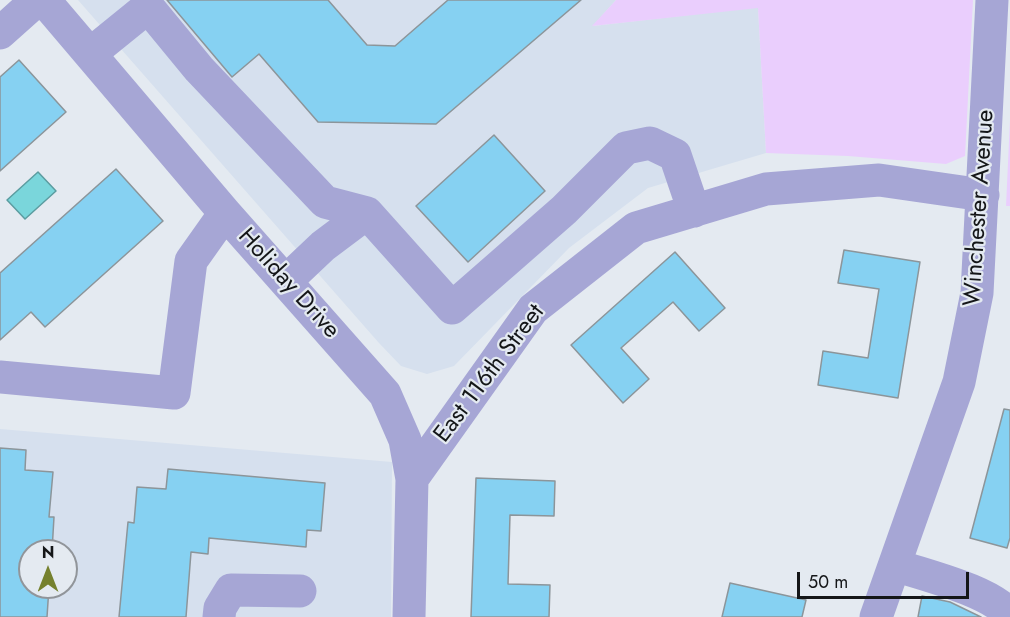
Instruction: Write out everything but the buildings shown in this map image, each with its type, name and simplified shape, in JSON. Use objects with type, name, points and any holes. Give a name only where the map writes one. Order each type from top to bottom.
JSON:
[{"type":"street","points":[[0,33],[37,0]]},
{"type":"street","name":"Holiday Drive","points":[[44,0],[225,213],[385,394],[405,440],[412,479],[409,617]]},
{"type":"street","name":"Winchester Avenue","points":[[876,617],[959,382],[977,293],[992,0]]},
{"type":"street","points":[[90,54],[148,7],[199,69],[325,202],[367,213],[452,308],[564,210],[626,148],[650,143],[675,155],[694,211]]},
{"type":"street","name":"East 116th Street","points":[[412,479],[532,309],[636,228],[766,189],[879,180],[983,195]]},
{"type":"street","points":[[0,377],[174,393],[191,261],[225,213]]},
{"type":"street","points":[[285,281],[323,246],[367,213]]},
{"type":"street","points":[[895,566],[972,591],[1004,607],[1010,615]]},
{"type":"street","points":[[219,617],[220,608],[231,590],[300,591]]},
{"type":"shaded area","points":[[78,0],[616,0],[593,26],[758,7],[766,153],[648,188],[569,248],[454,366],[427,374],[401,366],[379,343]]},
{"type":"shaded area","points":[[616,0],[973,0],[965,156],[946,164],[848,156],[766,153],[758,8],[592,26]]},
{"type":"shaded area","points":[[1010,120],[1010,206],[1006,206]]},
{"type":"shaded area","points":[[0,429],[392,462],[391,617],[0,617]]},
{"type":"water","points":[[38,172],[56,191],[25,219],[7,200]]}]
